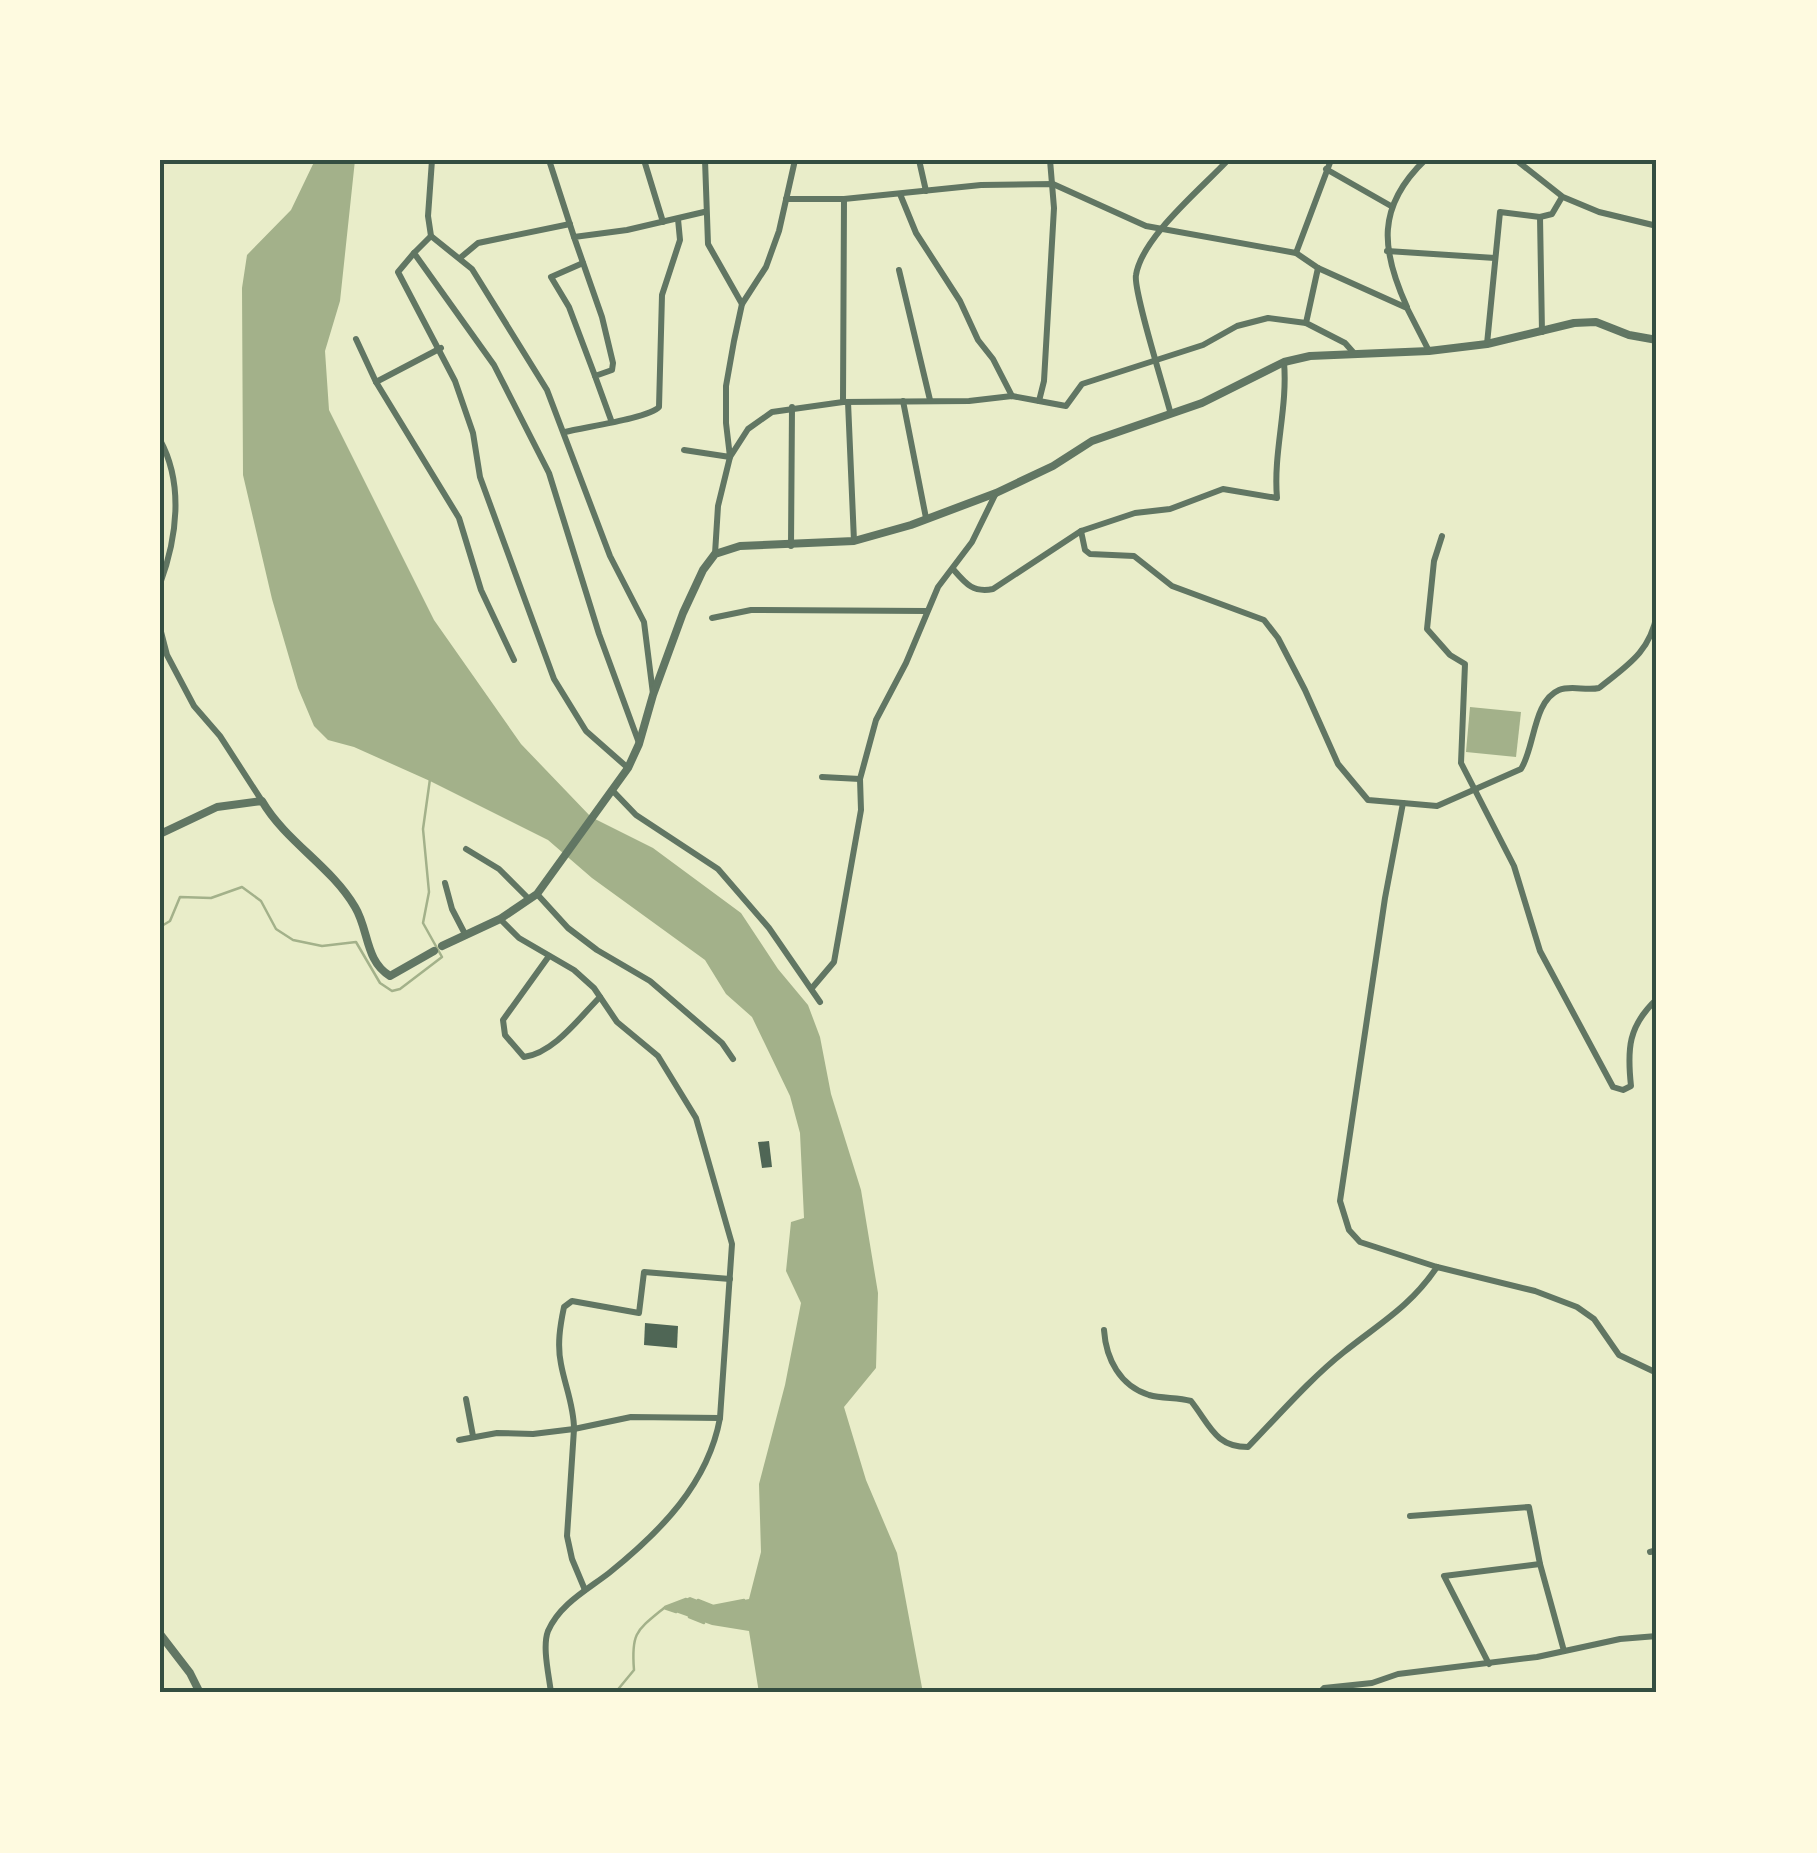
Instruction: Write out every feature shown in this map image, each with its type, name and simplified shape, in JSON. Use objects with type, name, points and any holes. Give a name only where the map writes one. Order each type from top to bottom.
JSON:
[{"type":"street","points":[[432,160],[428,216],[431,236],[472,268],[528,356],[564,432],[610,556],[644,622],[653,695]]},
{"type":"street","points":[[549,160],[614,363],[612,370],[596,376]]},
{"type":"street","points":[[644,160],[664,222]]},
{"type":"street","points":[[704,160],[708,244],[742,304]]},
{"type":"street","points":[[730,457],[726,386],[742,304],[766,267],[779,231],[794,160]]},
{"type":"street","points":[[920,160],[926,191]]},
{"type":"street","points":[[1039,400],[1044,381],[1053,184],[1050,160]]},
{"type":"street","points":[[1170,411],[1135,277],[1146,248],[1161,228],[1228,160]]},
{"type":"street","points":[[1296,253],[1331,160]]},
{"type":"street","points":[[1426,160],[1391,206],[1387,251],[1429,351]]},
{"type":"street","points":[[1516,160],[1562,197],[1599,212],[1657,226]]},
{"type":"street","points":[[1326,169],[1391,206]]},
{"type":"street","points":[[786,199],[844,199],[982,186],[1053,184],[1146,226],[1296,253],[1318,268],[1408,308]]},
{"type":"street","points":[[900,194],[916,232],[960,301],[1012,396]]},
{"type":"street","points":[[1487,344],[1500,212],[1540,217],[1552,214],[1562,197]]},
{"type":"street","points":[[844,199],[845,402],[854,541]]},
{"type":"street","points":[[574,237],[704,212]]},
{"type":"street","points":[[1540,217],[1542,333]]},
{"type":"street","points":[[564,432],[647,416],[658,407],[662,296],[680,240],[678,218]]},
{"type":"street","points":[[460,258],[478,243],[570,224]]},
{"type":"street","points":[[431,236],[398,272],[440,348],[473,433],[480,477],[554,679],[586,731],[628,768]]},
{"type":"street","points":[[1387,251],[1495,258]]},
{"type":"street","points":[[414,253],[494,365],[542,460],[639,744]]},
{"type":"street","points":[[584,263],[552,277],[569,307],[612,420]]},
{"type":"street","points":[[1306,323],[1318,268]]},
{"type":"street","points":[[899,270],[930,400]]},
{"type":"street","points":[[160,628],[167,655],[194,706],[220,736],[273,820],[357,909],[372,958],[390,976],[464,934],[500,919],[533,896],[546,884],[628,768],[683,614],[703,570],[715,554],[718,506],[730,457],[748,429],[772,412],[845,402],[970,401],[1012,396],[1066,406],[1082,384],[1203,345],[1237,326],[1268,318],[1306,323],[1346,342],[1353,352]]},
{"type":"street","points":[[715,554],[740,546],[854,541],[926,518],[996,493],[1053,466],[1092,441],[1228,392],[1250,376],[1284,362],[1353,352],[1429,351],[1487,344],[1574,323],[1596,322],[1657,340]]},
{"type":"street","points":[[356,339],[376,382],[459,518],[481,590],[514,660]]},
{"type":"street","points":[[376,382],[440,348]]},
{"type":"street","points":[[953,569],[969,587],[980,592],[993,589],[1082,532],[1135,513],[1170,509],[1223,489],[1277,498],[1275,468],[1286,389],[1284,362]]},
{"type":"street","points":[[904,401],[926,518]]},
{"type":"street","points":[[791,546],[792,407]]},
{"type":"street","points":[[160,440],[169,456],[176,502],[172,544],[160,584]]},
{"type":"street","points":[[684,450],[730,457]]},
{"type":"street","points":[[812,988],[834,962],[861,810],[860,779],[876,720],[906,663],[938,587],[972,542],[996,493]]},
{"type":"street","points":[[1082,532],[1084,550],[1090,554],[1134,556],[1172,586],[1264,620],[1306,690],[1338,764],[1368,800],[1438,806],[1521,769],[1550,696],[1562,688],[1599,688],[1642,652],[1653,636],[1657,614]]},
{"type":"street","points":[[1442,536],[1434,561],[1427,628],[1450,655],[1465,664],[1462,763],[1514,866],[1540,951],[1613,1087],[1623,1090],[1630,1086],[1628,1050],[1640,1015],[1657,999]]},
{"type":"street","points":[[712,618],[750,610],[927,611]]},
{"type":"street","points":[[822,777],[860,779]]},
{"type":"street","points":[[611,789],[636,815],[718,869],[768,928],[820,1002]]},
{"type":"street","points":[[160,834],[217,807],[262,801]]},
{"type":"street","points":[[1403,803],[1340,1201],[1349,1230],[1360,1242],[1437,1267],[1535,1291],[1576,1307],[1594,1319],[1619,1354],[1657,1373]]},
{"type":"street","points":[[466,849],[499,869],[597,950],[650,981],[722,1044],[733,1059]]},
{"type":"street","points":[[445,883],[464,934]]},
{"type":"street","points":[[500,919],[520,938],[574,970],[617,1022],[658,1056],[696,1118],[728,1225],[730,1279],[716,1444],[681,1504],[630,1555],[558,1612],[546,1636],[550,1693]]},
{"type":"street","points":[[549,956],[503,1020],[505,1035],[524,1057],[536,1056],[600,997]]},
{"type":"street","points":[[1104,1330],[1111,1364],[1118,1374],[1148,1394],[1191,1401],[1230,1447],[1248,1447],[1344,1351],[1398,1314],[1437,1267]]},
{"type":"street","points":[[584,1590],[567,1536],[574,1414],[560,1362],[559,1332],[564,1307],[572,1301],[638,1314],[644,1272],[730,1279]]},
{"type":"street","points":[[466,1398],[473,1436]]},
{"type":"street","points":[[459,1440],[574,1429],[631,1418],[720,1418]]},
{"type":"street","points":[[1410,1516],[1529,1507],[1564,1651]]},
{"type":"street","points":[[1489,1664],[1444,1576],[1540,1564]]},
{"type":"street","points":[[160,1634],[200,1693]]},
{"type":"street","points":[[1318,1693],[1324,1688],[1372,1683],[1398,1674],[1489,1664],[1620,1639],[1657,1636]]},
{"type":"shaded area","points":[[315,160],[355,160],[340,301],[325,351],[329,410],[434,620],[521,744],[591,817],[653,848],[741,913],[778,969],[808,1005],[861,1190],[878,1293],[876,1368],[844,1407],[866,1480],[897,1553],[923,1693],[759,1693],[749,1631],[712,1625],[664,1608],[690,1597],[713,1606],[749,1599],[761,1552],[759,1484],[801,1303],[786,1271],[791,1222],[804,1218],[800,1133],[790,1096],[752,1017],[726,994],[705,960],[592,878],[548,840],[430,781],[354,747],[328,740],[314,726],[298,688],[243,475],[242,288],[247,255],[291,210]]},
{"type":"shaded area","points":[[1470,707],[1521,712],[1516,757],[1466,752]]},
{"type":"building","points":[[769,1141],[772,1167],[762,1168],[758,1142]]},
{"type":"building","points":[[645,1323],[678,1326],[677,1348],[644,1345]]},
{"type":"waterway","points":[[160,927],[170,921],[180,897],[211,898],[242,887],[261,901],[276,929],[293,940],[322,946],[356,942],[380,983],[392,991],[400,989],[442,957],[423,923],[429,892],[423,829],[430,779]]},
{"type":"waterway","points":[[665,1607],[686,1599]]},
{"type":"waterway","points":[[698,1600],[713,1606],[744,1600]]},
{"type":"waterway","points":[[615,1693],[634,1670],[633,1648],[641,1628],[664,1608],[676,1612]]},
{"type":"waterway","points":[[689,1617],[704,1623]]}]
